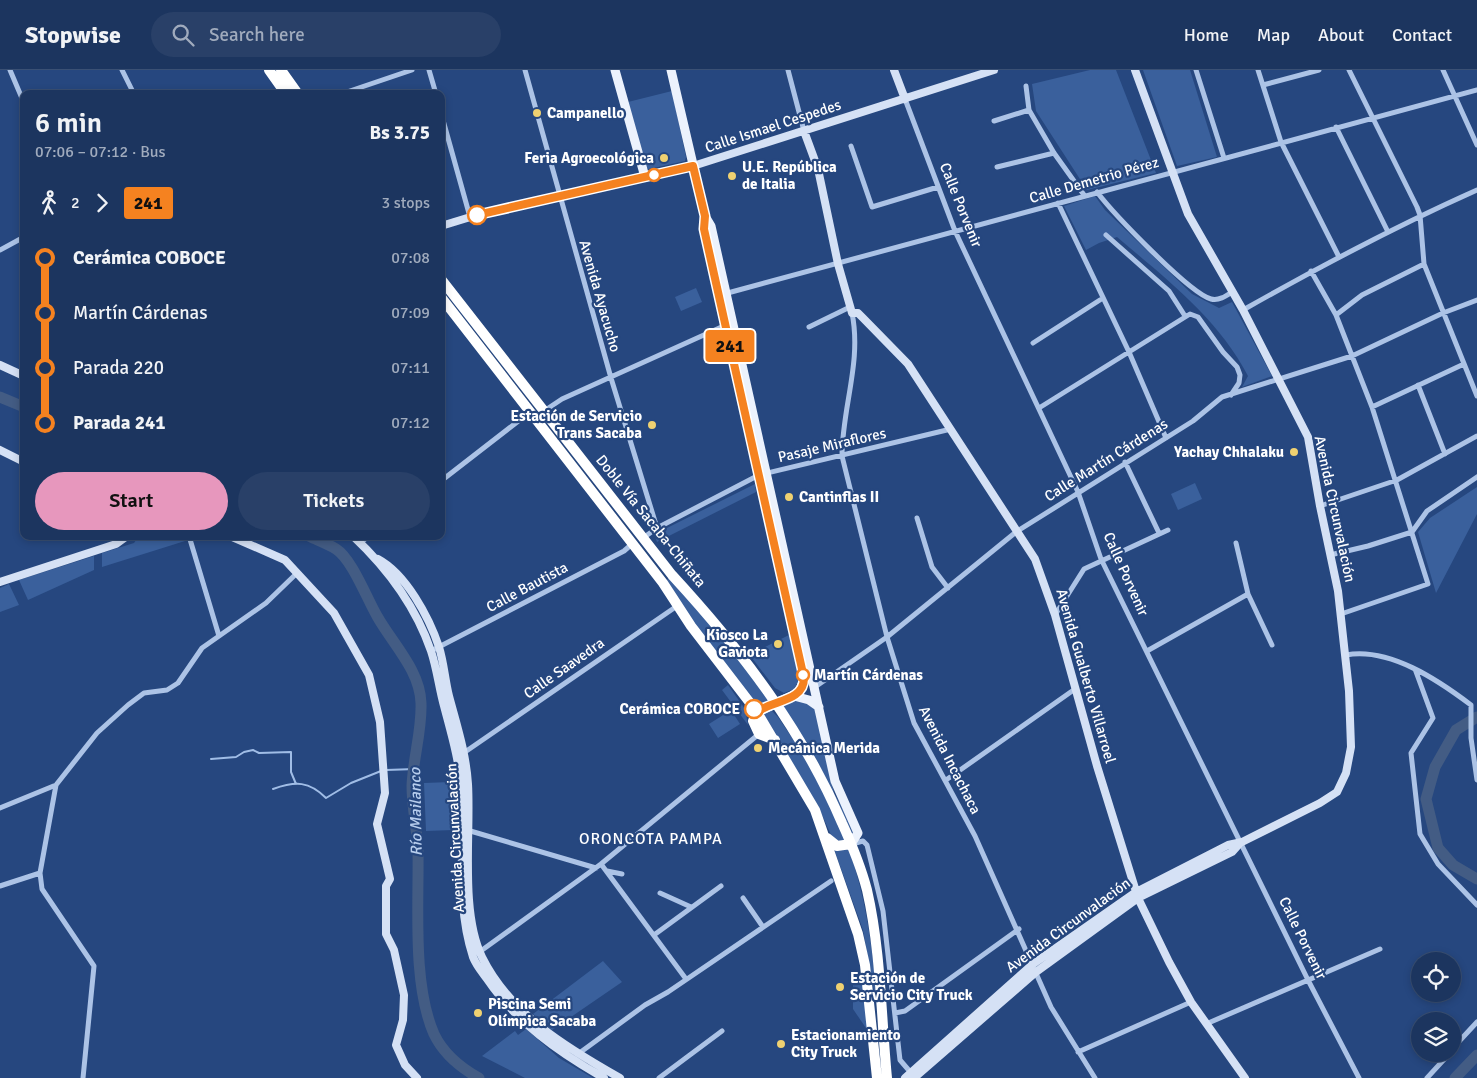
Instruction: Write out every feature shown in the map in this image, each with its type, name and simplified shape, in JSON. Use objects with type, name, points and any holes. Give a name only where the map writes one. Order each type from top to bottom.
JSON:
[{"type":"highway","points":[[269,70],[283,90]]},
{"type":"highway","points":[[281,70],[295,90]]},
{"type":"highway","name":"Doble Vía Sacaba-Chiñata","points":[[445,284],[672,576],[707,612],[776,703],[828,789],[851,844],[866,888],[872,919],[887,1078]]},
{"type":"highway","name":"Doble Vía Sacaba-Chiñata","points":[[445,302],[663,583],[677,606],[757,712],[815,810],[827,838],[866,965],[877,1078]]},
{"type":"highway","points":[[775,740],[759,734],[753,721],[757,712],[776,703]]},
{"type":"highway","points":[[827,838],[837,846],[851,844]]},
{"type":"main road","points":[[616,70],[645,177]]},
{"type":"main road","points":[[671,70],[705,216],[711,226],[729,324],[815,687],[835,780],[858,832],[851,844]]},
{"type":"main road","name":"Calle Porvenir","points":[[894,70],[905,99]]},
{"type":"main road","name":"Calle Ismael Cespedes","points":[[445,225],[470,217],[693,166],[994,70]]},
{"type":"main road","name":"Avenida Circunvalación","points":[[912,1077],[1034,968],[1137,895],[1228,845],[1242,842],[1320,803],[1336,792],[1346,773],[1352,747],[1346,655],[1341,614],[1308,437],[1242,310],[1188,214],[1135,70]]},
{"type":"main road","points":[[804,131],[825,194],[838,264],[851,310]]},
{"type":"main road","name":"Avenida Gualberto Villarroel","points":[[851,310],[863,318],[908,364],[1035,559],[1055,615],[1075,690],[1137,895],[1169,962],[1191,1002],[1245,1078]]},
{"type":"main road","points":[[0,365],[20,374]]},
{"type":"main road","points":[[0,450],[20,460]]},
{"type":"main road","points":[[763,474],[804,678],[802,689],[794,696],[776,703]]},
{"type":"main road","points":[[0,582],[116,544],[122,540]]},
{"type":"main road","points":[[239,540],[285,560],[334,613],[369,675],[380,722],[385,793],[377,824],[390,879],[386,886],[386,934],[394,950],[404,994],[403,1020],[396,1045],[405,1065],[417,1078]]},
{"type":"main road","name":"Avenida Circunvalación","points":[[357,540],[375,557],[412,609],[431,651],[457,756],[476,954],[528,1020],[604,1078]]},
{"type":"main road","name":"Avenida Circunvalación","points":[[375,557],[390,566],[403,580],[418,604],[439,647],[448,694],[465,752],[465,829]]},
{"type":"main road","points":[[794,696],[809,700],[819,707]]},
{"type":"main road","name":"Avenida Circunvalación","points":[[576,1057],[620,1078]]},
{"type":"street","points":[[10,70],[20,94]]},
{"type":"street","points":[[122,70],[132,90]]},
{"type":"street","points":[[353,90],[412,70]]},
{"type":"street","points":[[429,70],[435,90]]},
{"type":"street","name":"Avenida Ayacucho","points":[[525,70],[611,378],[657,528]]},
{"type":"street","points":[[788,70],[804,131]]},
{"type":"street","points":[[1196,70],[1224,158]]},
{"type":"street","points":[[1258,70],[1281,142],[1339,257]]},
{"type":"street","points":[[1263,85],[1319,70]]},
{"type":"street","points":[[1349,70],[1420,215],[1424,264],[1477,396]]},
{"type":"street","points":[[1444,70],[1477,146]]},
{"type":"street","points":[[1026,86],[1029,110],[1054,153],[1084,195]]},
{"type":"street","name":"Calle Demetrio Pérez","points":[[723,294],[1477,90]]},
{"type":"street","name":"Calle Porvenir","points":[[905,99],[954,231],[1078,492],[1101,559],[1242,842],[1308,980],[1360,1078]]},
{"type":"street","points":[[994,121],[1029,110]]},
{"type":"street","points":[[445,127],[470,217]]},
{"type":"street","points":[[1336,127],[1388,232]]},
{"type":"street","points":[[851,146],[872,207],[938,187]]},
{"type":"street","points":[[997,168],[1054,153]]},
{"type":"street","points":[[1242,310],[1310,272],[1420,215],[1477,190]]},
{"type":"street","points":[[1097,192],[1110,208],[1193,290],[1212,300],[1232,292]]},
{"type":"street","points":[[1058,203],[1129,352],[1166,438]]},
{"type":"street","points":[[1106,235],[1169,291],[1185,316]]},
{"type":"street","points":[[0,250],[20,238]]},
{"type":"street","points":[[1336,315],[1362,295],[1424,264]]},
{"type":"street","points":[[1310,272],[1336,315],[1372,407],[1397,480],[1428,584],[1341,614]]},
{"type":"street","points":[[1033,343],[1103,298]]},
{"type":"street","name":"Calle Martín Cárdenas","points":[[815,687],[886,637],[1016,532],[1193,421],[1222,397],[1352,356],[1443,313],[1477,300]]},
{"type":"street","points":[[809,327],[851,310]]},
{"type":"street","name":"Avenida Incachaca","points":[[851,310],[855,339],[855,367],[842,431],[842,456],[886,637],[914,723],[946,780],[1018,929],[1051,1006],[1095,1078]]},
{"type":"street","points":[[1039,408],[1190,314],[1198,317],[1236,367],[1240,375],[1239,384],[1231,395]]},
{"type":"street","points":[[543,411],[562,399],[729,324]]},
{"type":"street","points":[[1372,407],[1464,364]]},
{"type":"street","points":[[1418,385],[1445,454]]},
{"type":"street","points":[[445,478],[530,412]]},
{"type":"street","name":"Pasaje Miraflores","points":[[643,538],[657,528],[763,474],[951,429]]},
{"type":"street","points":[[1320,506],[1397,480],[1477,436]]},
{"type":"street","points":[[1125,462],[1159,533]]},
{"type":"street","points":[[1330,554],[1368,546],[1412,532],[1427,511],[1477,477]]},
{"type":"street","points":[[917,518],[932,567],[948,588]]},
{"type":"street","points":[[1055,615],[1084,569],[1101,559],[1168,530]]},
{"type":"street","points":[[190,540],[219,636]]},
{"type":"street","points":[[360,543],[364,540]]},
{"type":"street","points":[[1236,543],[1248,594],[1272,645]]},
{"type":"street","name":"Calle Bautista","points":[[431,651],[624,551],[633,544]]},
{"type":"street","points":[[84,1078],[94,966],[42,888],[40,873],[56,785],[97,733],[144,693],[166,690],[178,683],[202,648],[266,603],[297,573]]},
{"type":"street","points":[[1147,651],[1248,594]]},
{"type":"street","name":"Calle Saavedra","points":[[465,752],[677,606]]},
{"type":"street","points":[[1346,655],[1362,652],[1415,669],[1443,684],[1471,706],[1477,780]]},
{"type":"street","points":[[1415,669],[1433,718],[1411,753],[1420,834],[1438,864],[1477,905]]},
{"type":"street","points":[[946,780],[1075,690]]},
{"type":"street","points":[[476,954],[602,864],[759,734]]},
{"type":"street","points":[[0,808],[56,785]]},
{"type":"street","points":[[465,829],[596,868]]},
{"type":"street","points":[[851,844],[863,841],[867,845],[883,912],[900,1060],[912,1077]]},
{"type":"street","points":[[602,864],[686,979]]},
{"type":"street","points":[[607,871],[622,874]]},
{"type":"street","points":[[0,886],[40,873]]},
{"type":"street","points":[[576,1057],[645,1005],[831,881]]},
{"type":"street","points":[[654,935],[691,906],[721,886]]},
{"type":"street","points":[[660,893],[691,906]]},
{"type":"street","points":[[743,898],[763,927]]},
{"type":"street","points":[[895,1013],[905,1011],[1018,929]]},
{"type":"street","points":[[1205,1024],[1380,949]]},
{"type":"street","points":[[1078,1052],[1191,1002]]},
{"type":"street","points":[[1461,1039],[1477,1022]]},
{"type":"street","points":[[659,1078],[722,1031]]},
{"type":"street","points":[[1427,1078],[1442,1062]]},
{"type":"shaded area","points":[[1090,70],[1116,70],[1156,173],[1087,190],[1036,111],[1032,84]]},
{"type":"shaded area","points":[[1143,70],[1190,70],[1217,157],[1177,166]]},
{"type":"shaded area","points":[[672,91],[686,157],[685,161],[649,169],[646,168],[628,102]]},
{"type":"shaded area","points":[[1095,196],[1105,210],[1192,294],[1219,308],[1232,302],[1272,376],[1242,387],[1248,376],[1222,336],[1189,300],[1117,237],[1086,250],[1064,206]]},
{"type":"shaded area","points":[[696,288],[702,302],[681,311],[675,297]]},
{"type":"shaded area","points":[[1195,483],[1202,499],[1178,510],[1171,494]]},
{"type":"shaded area","points":[[755,484],[756,492],[657,542],[655,536],[659,532]]},
{"type":"shaded area","points":[[1477,487],[1477,514],[1436,593],[1418,532],[1430,518]]},
{"type":"shaded area","points":[[136,540],[185,541],[102,567],[102,553],[134,543]]},
{"type":"shaded area","points":[[94,556],[94,570],[28,600],[19,580]]},
{"type":"shaded area","points":[[669,578],[705,615],[771,700],[758,707],[696,628],[667,580]]},
{"type":"shaded area","points":[[9,584],[19,605],[0,612],[0,588]]},
{"type":"shaded area","points":[[789,635],[799,680],[794,689],[784,693],[775,688],[752,658],[753,653]]},
{"type":"shaded area","points":[[728,685],[745,709],[748,725],[722,690]]},
{"type":"shaded area","points":[[801,700],[816,710],[834,793],[854,827],[852,838],[818,762],[782,704]]},
{"type":"shaded area","points":[[731,710],[740,724],[718,738],[709,724]]},
{"type":"shaded area","points":[[771,710],[778,717],[809,763],[847,842],[841,844],[831,835],[818,806],[762,712]]},
{"type":"shaded area","points":[[451,782],[453,830],[426,831],[424,783]]},
{"type":"shaded area","points":[[834,849],[849,849],[855,867],[867,919],[876,991],[874,991],[863,930]]},
{"type":"shaded area","points":[[603,961],[622,982],[552,1030],[533,1014]]},
{"type":"shaded area","points":[[862,973],[868,1031],[853,1009],[853,984]]},
{"type":"shaded area","points":[[526,1029],[559,1058],[593,1078],[525,1078],[482,1056],[515,1031],[518,1035]]},
{"type":"waterway","name":"Río Mailanco","points":[[0,397],[20,405]]},
{"type":"waterway","name":"Río Mailanco","points":[[318,540],[336,549],[348,561],[377,616],[411,668],[416,679],[421,713],[412,786],[418,850],[418,944],[422,992],[427,1014],[438,1041],[453,1059],[479,1078]]},
{"type":"waterway","points":[[1477,717],[1456,730],[1435,767],[1426,799],[1438,848],[1453,865],[1477,879]]},
{"type":"waterway","points":[[211,759],[236,757],[244,752],[253,750],[259,753],[291,752],[291,772],[296,784]]},
{"type":"waterway","points":[[386,770],[415,769]]},
{"type":"waterway","points":[[273,789],[302,784],[314,788],[326,798],[351,783],[381,771]]},
{"type":"waterway","points":[[1455,1078],[1477,1055]]},
{"type":"bus line","name":"241","points":[[477,215],[693,166],[705,216],[704,229],[804,678],[802,689],[799,693],[764,707],[757,712],[754,709]]},
{"type":"place","name":"Campanello","points":[[537,113]]},
{"type":"place","name":"Feria Agroecológica","points":[[664,158]]},
{"type":"place","name":"U.E. República de Italia","points":[[732,176]]},
{"type":"place","name":"Estación de Servicio Trans Sacaba","points":[[652,425]]},
{"type":"place","name":"Yachay Chhalaku","points":[[1294,452]]},
{"type":"place","name":"Cantinflas II","points":[[789,497]]},
{"type":"place","name":"Kiosco La Gaviota","points":[[778,644]]},
{"type":"place","name":"Martín Cárdenas","points":[[803,675]]},
{"type":"place","name":"Cerámica COBOCE","points":[[754,709]]},
{"type":"place","name":"Mecánica Merida","points":[[758,748]]},
{"type":"place","name":"Estación de Servicio City Truck","points":[[840,987]]},
{"type":"place","name":"Piscina Semi Olímpica Sacaba","points":[[478,1013]]},
{"type":"place","name":"Estacionamiento City Truck","points":[[781,1044]]},
{"type":"district","name":"ORONCOTA PAMPA","points":[[651,839]]}]
